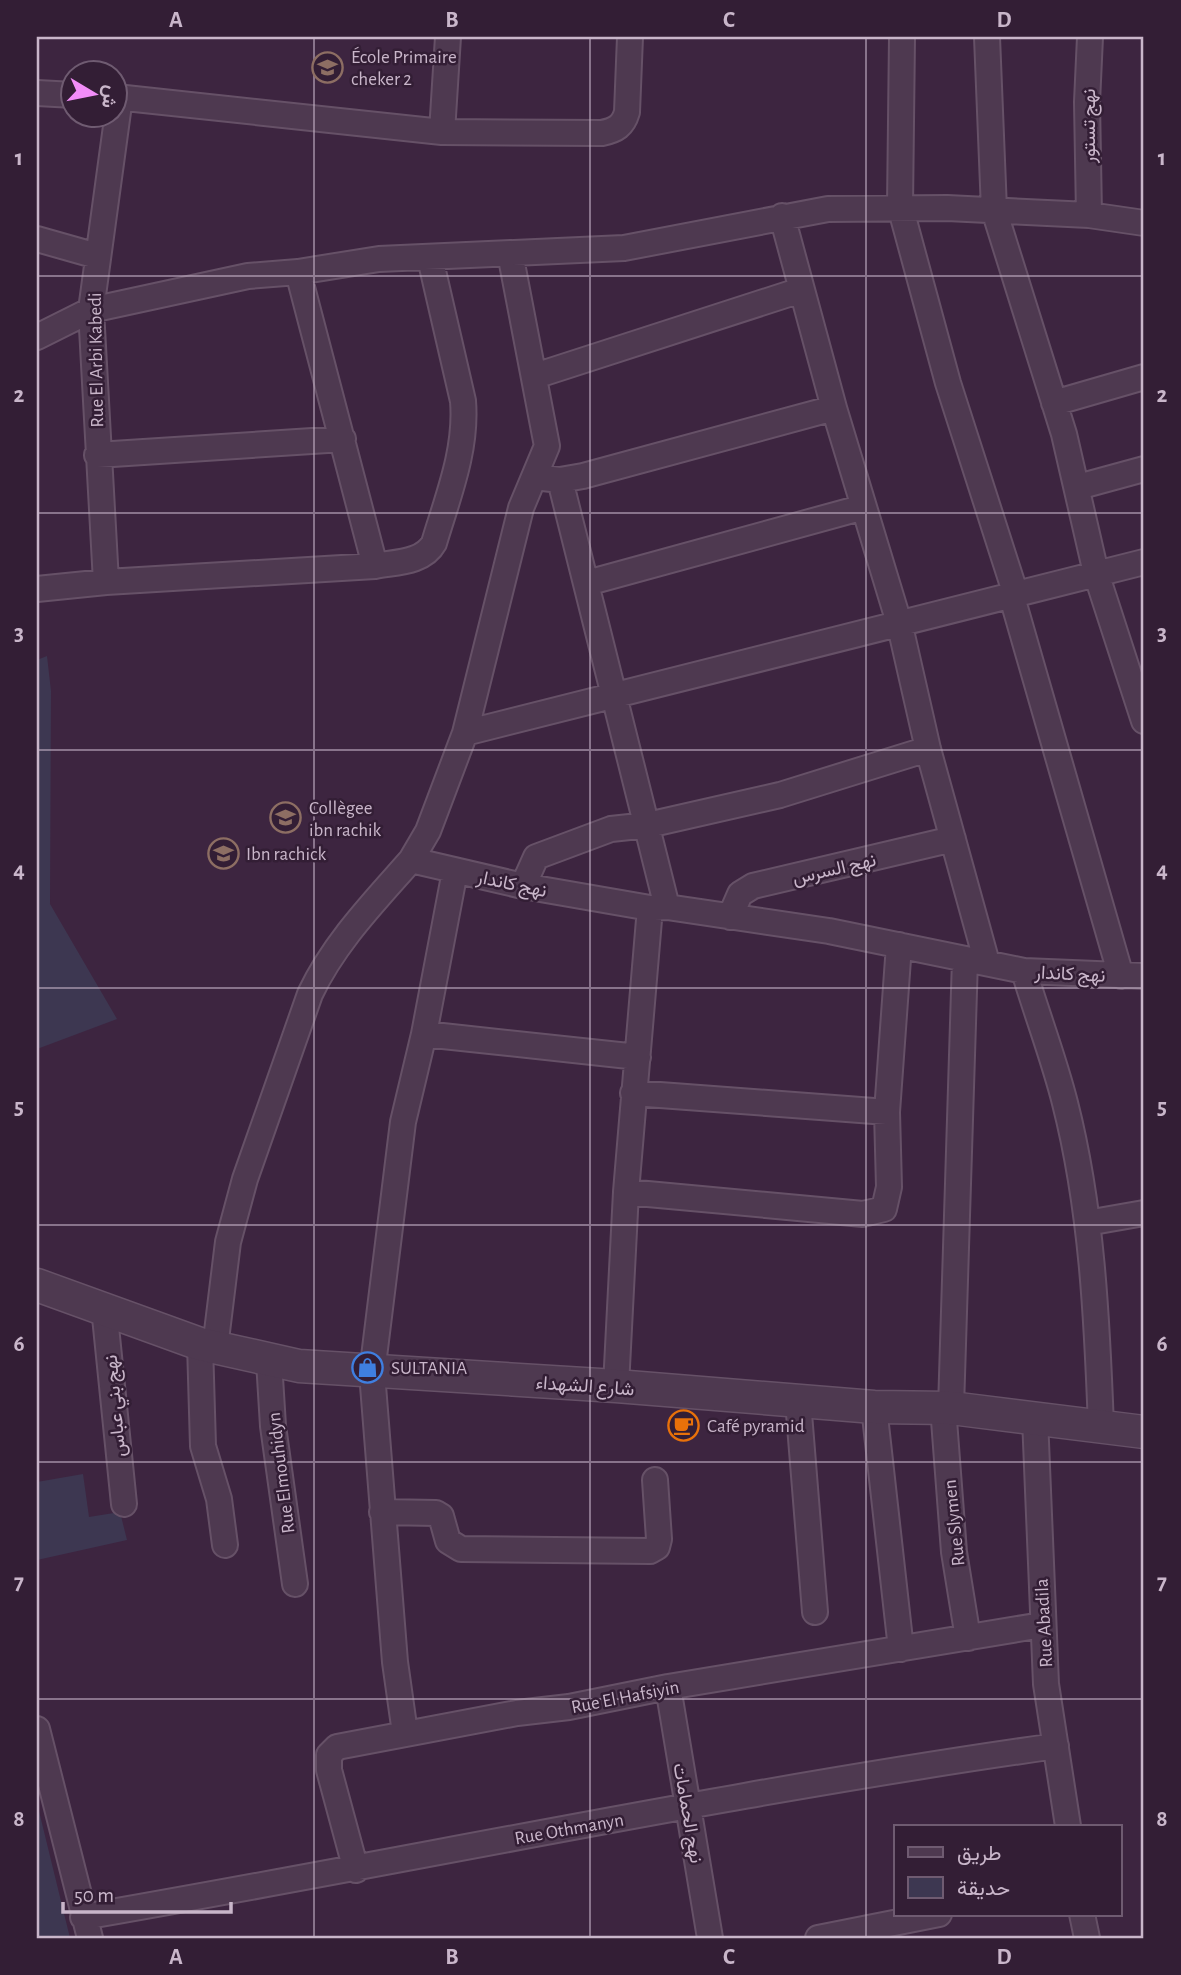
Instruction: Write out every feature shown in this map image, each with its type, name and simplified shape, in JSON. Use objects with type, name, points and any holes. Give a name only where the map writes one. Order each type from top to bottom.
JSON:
[{"type":"street","points":[[442,132],[449,37]]},
{"type":"street","points":[[130,98],[442,132],[602,133],[614,130],[623,123],[628,112],[630,37]]},
{"type":"street","points":[[902,37],[900,206],[948,383],[1133,976]]},
{"type":"street","points":[[987,37],[994,211],[1078,487],[1096,573],[1142,706]]},
{"type":"street","name":"نهج تستور","points":[[1089,215],[1087,102],[1090,37]]},
{"type":"street","points":[[37,93],[60,94]]},
{"type":"street","name":"Rue El Arbi Kabedi","points":[[106,582],[91,310],[114,130]]},
{"type":"street","points":[[37,337],[91,310],[248,276],[298,272],[379,259],[634,247],[828,209],[900,206],[1089,215],[1144,223]]},
{"type":"street","name":"Rue Slymen","points":[[782,216],[834,408],[900,626],[928,749],[953,839],[976,961],[947,1408],[954,1552],[968,1638]]},
{"type":"street","points":[[37,239],[97,256]]},
{"type":"street","points":[[225,1545],[219,1499],[203,1446],[207,1346],[228,1242],[245,1180],[310,994],[322,967],[411,860],[428,831],[465,733],[521,508],[547,446],[510,253]]},
{"type":"street","points":[[37,589],[106,582],[375,566],[413,559],[431,549],[463,442],[463,401],[430,258]]},
{"type":"street","points":[[298,272],[375,566]]},
{"type":"street","points":[[535,376],[801,290]]},
{"type":"street","points":[[1054,403],[1144,377]]},
{"type":"street","points":[[534,478],[560,480],[834,408]]},
{"type":"street","points":[[97,455],[343,439]]},
{"type":"street","points":[[1078,487],[1144,468]]},
{"type":"street","points":[[560,480],[648,825],[659,907],[633,1093],[616,1386]]},
{"type":"street","points":[[587,583],[864,507]]},
{"type":"street","points":[[465,733],[900,626],[1144,562]]},
{"type":"street","points":[[523,886],[532,862],[541,853],[611,829],[648,825],[780,795],[928,749]]},
{"type":"street","name":"نهج السرس","points":[[730,917],[740,894],[753,887],[953,839]]},
{"type":"street","name":"نهج كاندار","points":[[411,860],[523,886],[829,931],[1024,971],[1133,976]]},
{"type":"street","points":[[405,1733],[395,1662],[372,1373],[402,1122],[424,1034],[455,871]]},
{"type":"street","points":[[626,1192],[863,1214],[884,1209],[888,1197],[887,1112],[899,945]]},
{"type":"street","points":[[1024,971],[1065,1104],[1087,1223],[1097,1319],[1101,1427]]},
{"type":"street","points":[[424,1034],[638,1057]]},
{"type":"street","points":[[633,1093],[887,1112]]},
{"type":"street","points":[[1087,1223],[1144,1213]]},
{"type":"street","name":"شارع الشهداء","points":[[37,1285],[207,1346],[269,1361],[372,1373],[616,1386],[874,1407],[947,1408],[1144,1432]]},
{"type":"street","name":"نهج بني عباس","points":[[103,1307],[124,1504]]},
{"type":"street","name":"Rue Elmouhidyn","points":[[269,1361],[273,1426],[295,1584]]},
{"type":"street","points":[[798,1401],[815,1612]]},
{"type":"street","points":[[874,1407],[901,1649]]},
{"type":"street","name":"Rue Abadila","points":[[1035,1418],[1046,1684],[1068,1825]]},
{"type":"street","points":[[382,1512],[439,1514],[448,1541],[461,1549],[650,1551],[657,1547],[659,1539],[655,1480]]},
{"type":"street","name":"Rue El Hafsiyin","points":[[356,1870],[329,1770],[329,1755],[337,1747],[517,1713],[569,1707],[668,1687],[1042,1625]]},
{"type":"street","name":"نهج الحمامات","points":[[668,1687],[710,1938]]},
{"type":"street","points":[[37,1730],[87,1928]]},
{"type":"street","name":"Rue Othmanyn","points":[[87,1928],[356,1870],[805,1783],[1056,1746]]},
{"type":"street","points":[[818,1938],[866,1933],[931,1916]]},
{"type":"street","points":[[1082,1916],[1087,1938]]},
{"type":"green space","points":[[47,656],[51,691],[50,904],[117,1019],[37,1049],[37,660]]},
{"type":"green space","points":[[83,1474],[89,1517],[120,1512],[127,1540],[37,1560],[37,1482]]},
{"type":"green space","points":[[37,1803],[70,1938],[37,1938]]},
{"type":"place","name":"École Primaire cheker 2","points":[[328,67]]},
{"type":"place","name":"Collègee ibn rachik","points":[[286,818]]},
{"type":"place","name":"Ibn rachick","points":[[223,853]]},
{"type":"place","name":"SULTANIA","points":[[368,1367]]},
{"type":"place","name":"Café pyramid","points":[[684,1425]]}]
